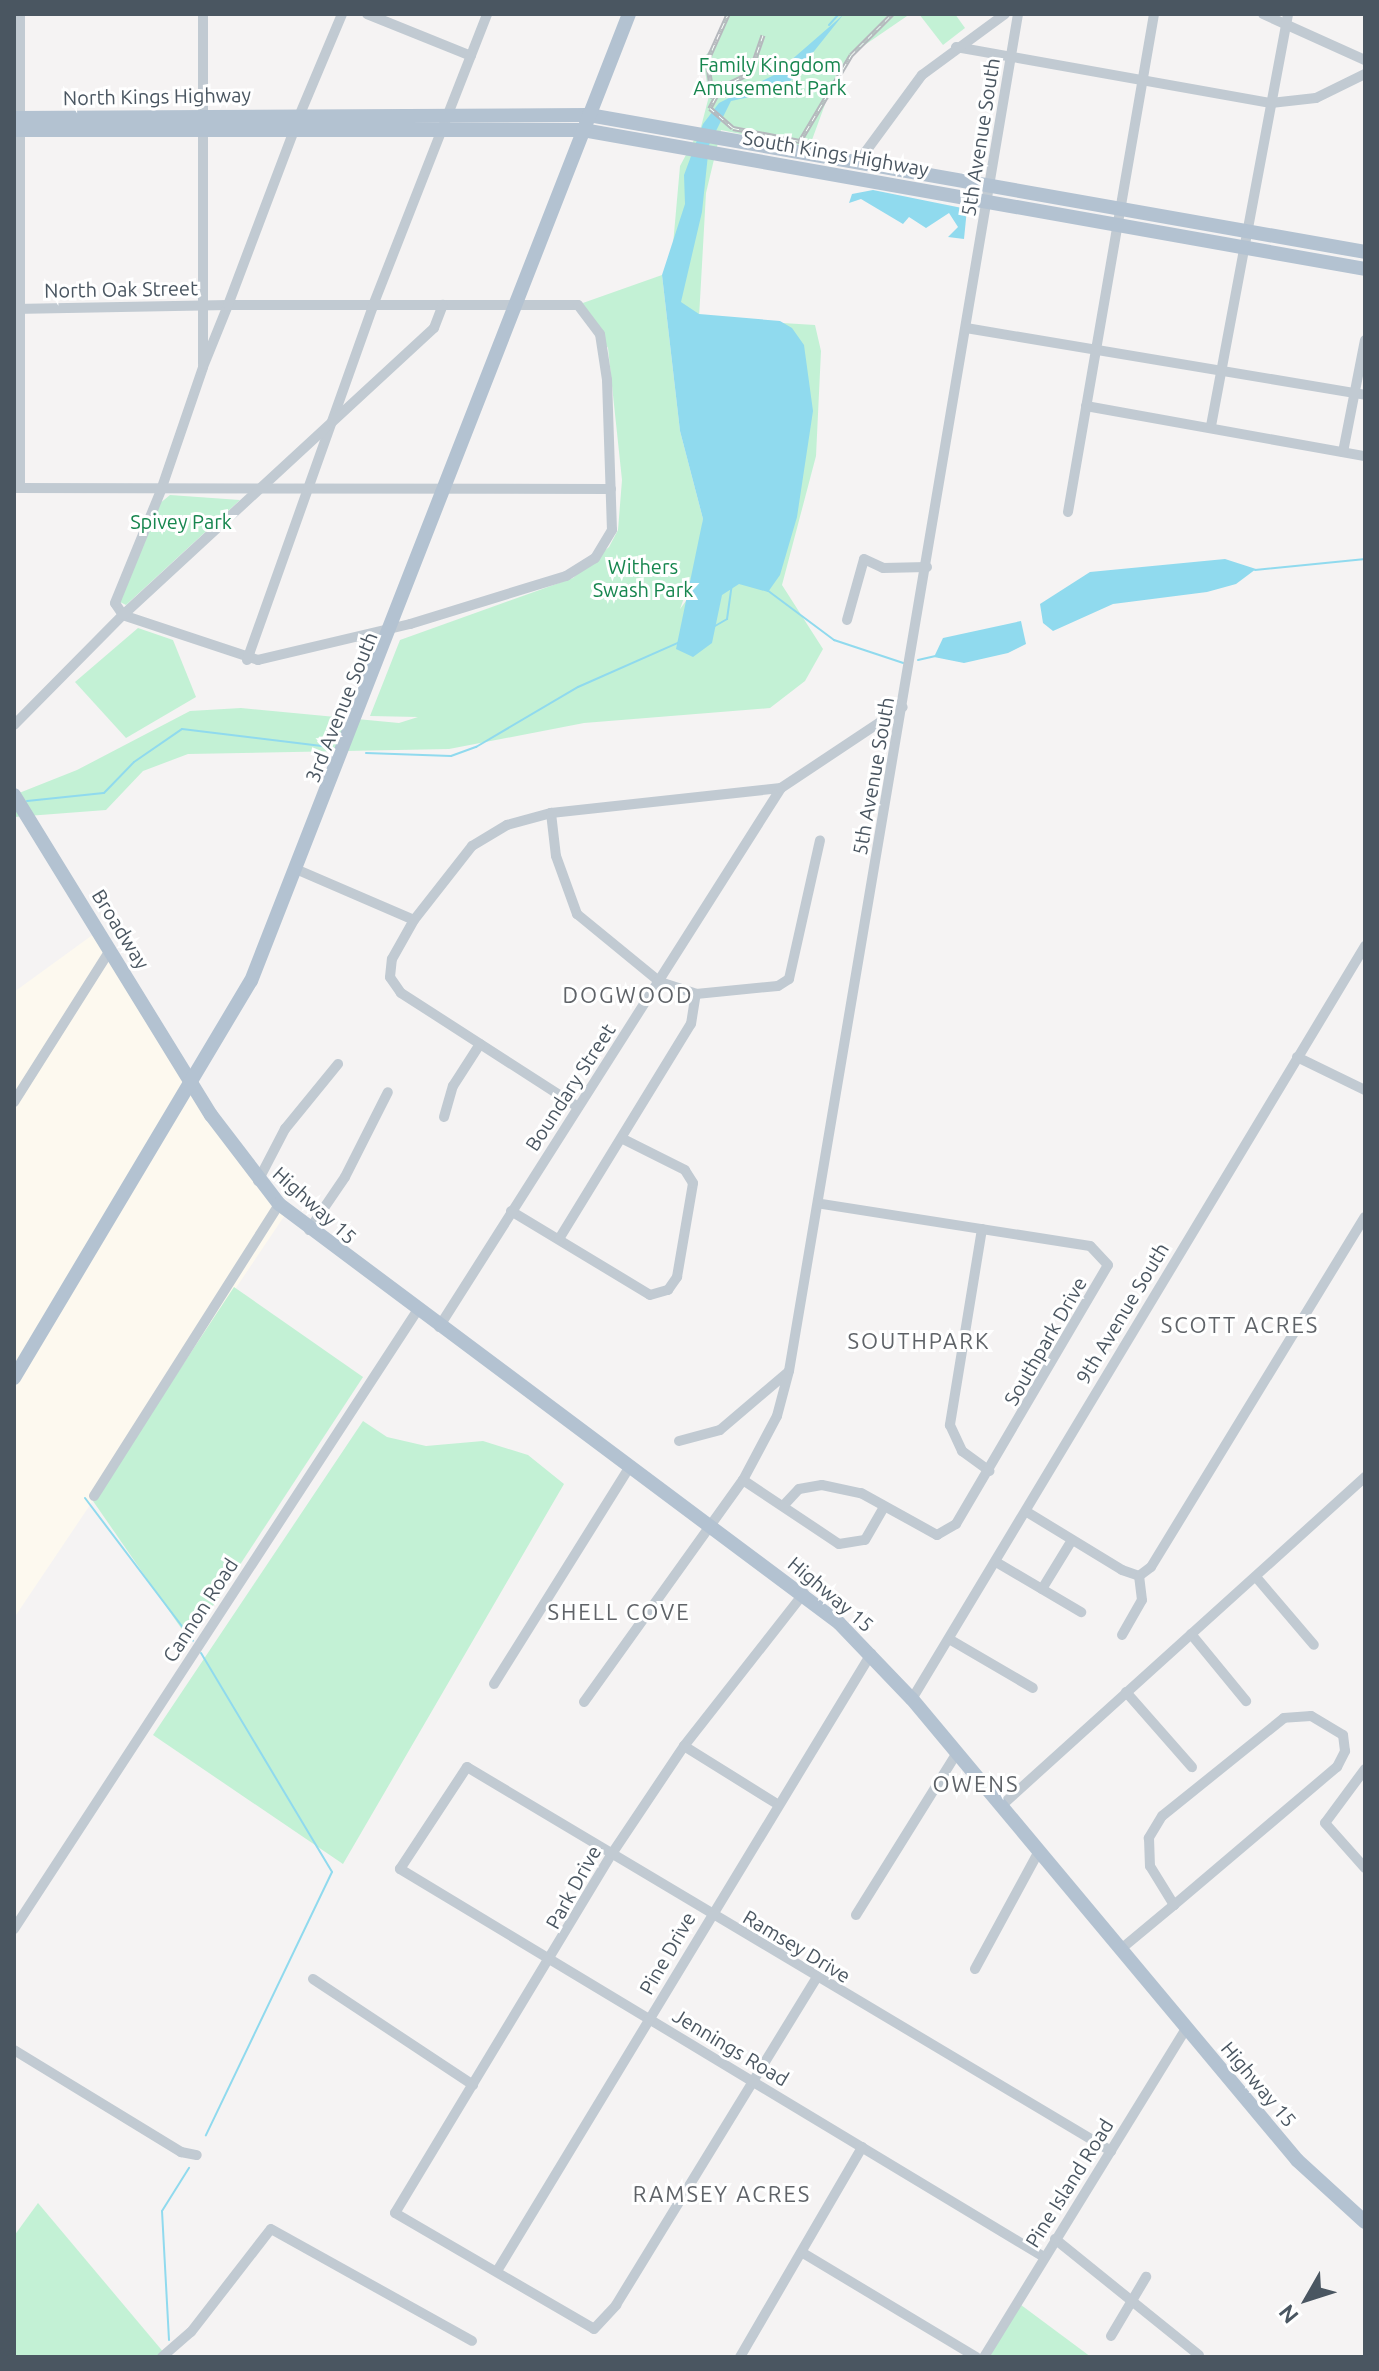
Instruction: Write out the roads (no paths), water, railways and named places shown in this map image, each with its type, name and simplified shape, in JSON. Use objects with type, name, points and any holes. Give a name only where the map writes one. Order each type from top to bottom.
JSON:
[{"type":"main road","name":"3rd Avenue South","points":[[14,1378],[192,1085],[251,981],[394,628],[445,486],[519,305],[629,14]]},
{"type":"main road","name":"South Kings Highway","points":[[297,121],[442,121],[589,115],[858,162],[989,193]]},
{"type":"main road","name":"North Kings Highway","points":[[17,124],[297,121]]},
{"type":"main road","name":"South Kings Highway","points":[[442,121],[583,130],[989,193],[1117,216],[1365,269]]},
{"type":"main road","name":"South Kings Highway","points":[[1117,216],[1249,230],[1365,252]]},
{"type":"main road","name":"Broadway","points":[[14,795],[192,1085]]},
{"type":"main road","name":"Highway 15","points":[[192,1085],[258,1181],[309,1230],[804,1593],[871,1654],[1297,2160],[1365,2222]]},
{"type":"street","points":[[20,14],[15,309],[17,488],[161,490],[260,491],[445,486],[611,489],[607,542],[577,570],[394,628],[247,660],[123,615],[115,603],[161,490],[203,367],[297,121],[342,14]]},
{"type":"street","points":[[203,14],[200,305],[203,367]]},
{"type":"street","points":[[367,14],[471,56]]},
{"type":"street","points":[[858,162],[922,75],[956,47],[1005,14]]},
{"type":"street","name":"5th Avenue South","points":[[584,1702],[743,1480],[777,1416],[789,1371],[821,1204],[1018,14]]},
{"type":"street","points":[[1068,512],[1154,14]]},
{"type":"street","points":[[1263,14],[1365,60]]},
{"type":"street","points":[[1211,426],[1288,14]]},
{"type":"street","points":[[247,660],[305,488],[335,421],[372,308],[442,121],[471,56],[484,15]]},
{"type":"street","points":[[956,47],[1271,103],[1316,98],[1365,74]]},
{"type":"street","name":"North Oak Street","points":[[15,309],[200,305],[372,308],[578,305],[600,334],[611,489]]},
{"type":"street","points":[[14,725],[123,615],[434,328],[443,305]]},
{"type":"street","points":[[966,328],[1096,347],[1359,394]]},
{"type":"street","points":[[1343,452],[1359,394],[1365,340]]},
{"type":"street","points":[[1086,406],[1365,456]]},
{"type":"street","points":[[847,620],[864,559],[883,568],[927,567]]},
{"type":"street","name":"Boundary Street","points":[[439,1327],[781,788],[903,707]]},
{"type":"street","points":[[578,1107],[401,993],[390,977],[392,959],[414,920],[472,846],[507,825],[551,813],[781,788]]},
{"type":"street","points":[[551,813],[556,856],[577,914],[660,982],[696,994],[778,986],[789,979],[820,840]]},
{"type":"street","points":[[298,870],[414,920]]},
{"type":"street","name":"9th Avenue South","points":[[912,1699],[1027,1512],[1297,1057],[1361,962],[1365,946]]},
{"type":"street","points":[[14,1102],[110,950]]},
{"type":"street","points":[[559,1239],[625,1140],[691,1024],[696,994]]},
{"type":"street","points":[[444,1117],[453,1086],[480,1044]]},
{"type":"street","points":[[1297,1057],[1365,1090]]},
{"type":"street","points":[[258,1181],[285,1129],[338,1064]]},
{"type":"street","points":[[309,1230],[345,1177],[388,1092]]},
{"type":"street","points":[[511,1211],[650,1295],[674,1285],[693,1183],[685,1170],[625,1140]]},
{"type":"street","points":[[94,1496],[279,1204]]},
{"type":"street","name":"Southpark Drive","points":[[784,1505],[799,1489],[822,1485],[861,1493],[884,1507],[944,1533],[990,1471],[1108,1265],[1090,1246],[821,1204]]},
{"type":"street","points":[[1139,1576],[1151,1567],[1365,1217]]},
{"type":"street","points":[[982,1229],[950,1425],[962,1451],[990,1471]]},
{"type":"street","name":"Cannon Road","points":[[14,1929],[417,1311]]},
{"type":"street","points":[[679,1441],[720,1430],[745,1414],[789,1371]]},
{"type":"street","points":[[494,1684],[631,1465]]},
{"type":"street","points":[[1001,1806],[1365,1477]]},
{"type":"street","points":[[743,1480],[839,1544],[865,1540],[884,1507]]},
{"type":"street","points":[[1027,1512],[1139,1576]]},
{"type":"street","points":[[1042,1589],[1072,1540]]},
{"type":"street","points":[[996,1562],[1081,1612]]},
{"type":"street","points":[[1122,1635],[1142,1600],[1139,1576]]},
{"type":"street","points":[[1256,1577],[1314,1645]]},
{"type":"street","name":"Park Drive","points":[[497,2271],[395,2213],[552,1961],[611,1855],[684,1746],[804,1593]]},
{"type":"street","points":[[1191,1634],[1246,1701]]},
{"type":"street","points":[[949,1639],[1033,1688]]},
{"type":"street","name":"Pine Drive","points":[[497,2271],[777,1804],[871,1654]]},
{"type":"street","points":[[1126,1692],[1192,1767]]},
{"type":"street","points":[[1121,1949],[1174,1905],[1337,1767],[1345,1751],[1343,1735],[1311,1716],[1284,1718],[1162,1816],[1149,1838],[1150,1866],[1174,1905]]},
{"type":"street","points":[[684,1746],[777,1804]]},
{"type":"street","points":[[856,1915],[957,1753]]},
{"type":"street","name":"Ramsey Drive","points":[[400,1869],[467,1767],[816,1979],[1111,2151]]},
{"type":"street","points":[[1365,1769],[1325,1823],[1365,1868]]},
{"type":"street","points":[[975,1969],[1039,1851]]},
{"type":"street","name":"Jennings Road","points":[[400,1869],[1044,2257]]},
{"type":"street","points":[[313,1979],[473,2085]]},
{"type":"street","points":[[497,2271],[594,2329],[616,2305],[816,1979]]},
{"type":"street","name":"Pine Island Road","points":[[984,2357],[1186,2029]]},
{"type":"street","points":[[14,2050],[181,2152],[197,2155]]},
{"type":"street","points":[[743,2356],[862,2147]]},
{"type":"street","points":[[162,2357],[191,2332],[271,2229],[472,2341]]},
{"type":"street","points":[[1055,2239],[1199,2355]]},
{"type":"street","points":[[803,2253],[976,2357]]},
{"type":"street","points":[[1111,2336],[1146,2277]]},
{"type":"water","points":[[843,15],[783,90],[731,101],[709,145],[702,212],[681,302],[699,314],[780,321],[792,328],[804,345],[813,411],[797,517],[780,575],[768,592],[739,584],[722,595],[712,643],[693,657],[676,649],[703,519],[680,431],[662,275],[685,204],[684,175],[703,124],[719,103],[774,75]]},
{"type":"water","points":[[873,190],[967,209],[964,239],[948,237],[958,227],[949,213],[926,228],[909,217],[903,224],[861,199],[849,203],[852,194]]},
{"type":"water","points":[[1225,559],[1256,569],[1236,584],[1207,592],[1113,604],[1053,631],[1043,623],[1040,604],[1090,572]]},
{"type":"water","points":[[1021,621],[1026,644],[1008,653],[964,663],[934,657],[943,638]]},
{"type":"waterway","points":[[829,25],[839,14]]},
{"type":"waterway","points":[[1255,570],[1365,559]]},
{"type":"waterway","points":[[715,626],[727,619],[732,584]]},
{"type":"waterway","points":[[767,590],[834,640],[903,663]]},
{"type":"waterway","points":[[366,753],[451,756],[476,747],[578,687],[680,642]]},
{"type":"waterway","points":[[918,660],[936,656]]},
{"type":"waterway","points":[[27,801],[104,793],[134,762],[182,729],[330,747]]},
{"type":"waterway","points":[[85,1498],[193,1641]]},
{"type":"waterway","points":[[201,1653],[332,1872],[206,2135]]},
{"type":"waterway","points":[[169,2340],[162,2211],[189,2168]]},
{"type":"railway","points":[[713,98],[707,61],[728,14]]},
{"type":"railway","points":[[763,35],[750,73],[721,87],[710,108],[733,128],[800,141],[851,55],[892,14]]},
{"type":"district","name":"DOGWOOD","points":[[628,995]]},
{"type":"district","name":"SCOTT ACRES","points":[[1240,1325]]},
{"type":"district","name":"SOUTHPARK","points":[[919,1341]]},
{"type":"district","name":"SHELL COVE","points":[[619,1612]]},
{"type":"district","name":"OWENS","points":[[976,1784]]},
{"type":"district","name":"RAMSEY ACRES","points":[[722,2194]]},
{"type":"park label","name":"Family Kingdom Amusement Park","points":[[770,76]]},
{"type":"park label","name":"Spivey Park","points":[[181,521]]},
{"type":"park label","name":"Withers Swash Park","points":[[643,578]]}]
